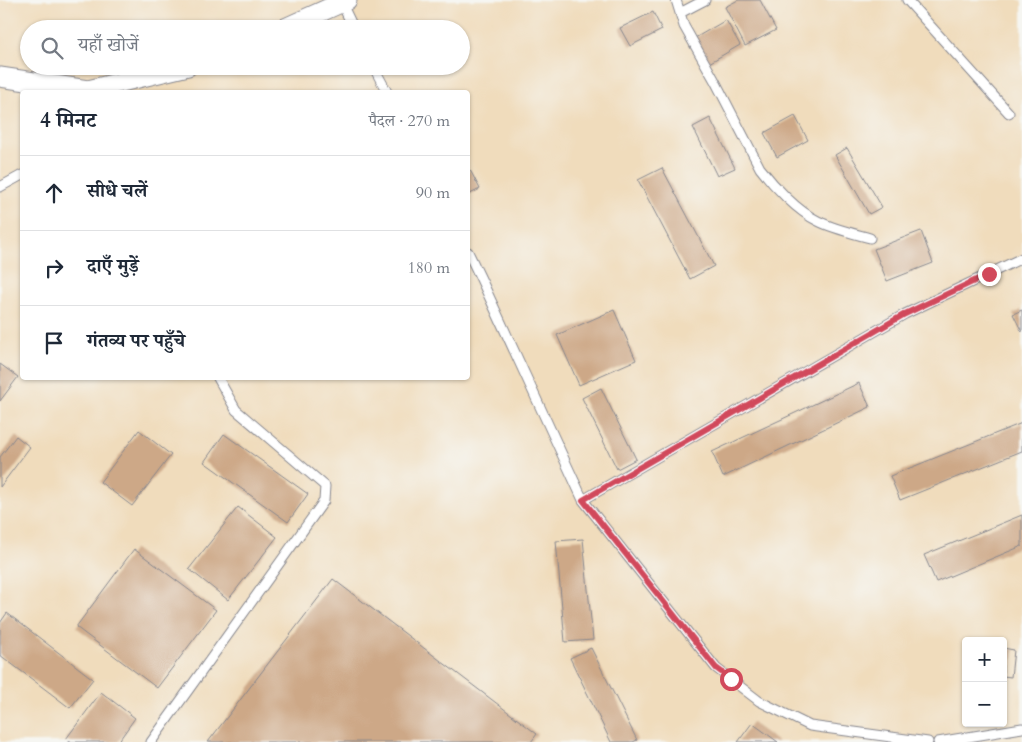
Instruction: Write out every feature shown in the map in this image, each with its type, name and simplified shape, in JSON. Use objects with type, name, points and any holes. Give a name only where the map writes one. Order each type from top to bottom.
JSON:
[{"type":"street","points":[[302,20],[343,1]]},
{"type":"street","points":[[92,90],[152,75]]},
{"type":"street","points":[[0,77],[82,90]]},
{"type":"lane","points":[[676,0],[684,26],[716,81],[760,168],[770,181],[802,212],[816,220],[837,230],[870,238]]},
{"type":"lane","points":[[680,14],[705,0]]},
{"type":"lane","points":[[907,0],[1009,113]]},
{"type":"lane","points":[[343,1],[350,20]]},
{"type":"lane","points":[[378,75],[385,90]]},
{"type":"lane","points":[[0,187],[20,176]]},
{"type":"lane","points":[[470,256],[583,500],[716,668],[759,701],[810,726],[928,742]]},
{"type":"lane","points":[[583,500],[905,314],[1022,258]]},
{"type":"lane","points":[[151,742],[324,500],[324,486],[236,410],[219,380]]},
{"type":"lane","points":[[938,742],[1022,728]]},
{"type":"building","points":[[738,0],[760,0],[776,30],[745,46],[725,7]]},
{"type":"building","points":[[653,12],[662,30],[630,46],[620,28]]},
{"type":"building","points":[[726,20],[740,45],[709,63],[695,38]]},
{"type":"building","points":[[795,116],[808,140],[777,157],[764,133]]},
{"type":"building","points":[[710,118],[735,168],[717,176],[693,127]]},
{"type":"building","points":[[847,148],[882,207],[869,214],[835,155]]},
{"type":"building","points":[[662,168],[714,266],[690,279],[638,180]]},
{"type":"building","points":[[470,170],[480,189],[470,194]]},
{"type":"building","points":[[921,231],[933,263],[887,281],[874,249]]},
{"type":"building","points":[[614,310],[636,360],[579,385],[557,335]]},
{"type":"building","points":[[1022,310],[1022,332],[1013,314]]},
{"type":"building","points":[[0,364],[18,377],[0,401]]},
{"type":"building","points":[[859,383],[870,407],[723,477],[712,452]]},
{"type":"building","points":[[601,388],[636,459],[617,469],[582,398]]},
{"type":"building","points":[[1022,423],[1022,451],[900,500],[890,476]]},
{"type":"building","points":[[139,430],[171,455],[132,506],[100,482]]},
{"type":"building","points":[[224,434],[308,494],[288,522],[204,462]]},
{"type":"building","points":[[16,436],[30,447],[0,487],[0,457]]},
{"type":"building","points":[[238,507],[277,537],[228,600],[189,569]]},
{"type":"building","points":[[1022,515],[1022,546],[936,582],[924,555]]},
{"type":"building","points":[[583,539],[593,640],[565,642],[556,541]]},
{"type":"building","points":[[134,549],[216,610],[157,688],[76,627]]},
{"type":"building","points":[[333,579],[537,734],[531,742],[208,742]]},
{"type":"building","points":[[7,613],[93,679],[70,708],[0,655],[0,623]]},
{"type":"building","points":[[591,648],[637,740],[633,742],[611,742],[570,658]]},
{"type":"building","points":[[1007,649],[1014,650],[1011,677],[1007,676]]},
{"type":"building","points":[[101,692],[135,718],[118,742],[70,742],[66,739]]},
{"type":"building","points":[[752,723],[778,742],[738,742]]},
{"type":"route","points":[[731,679],[716,668],[583,500],[905,314],[989,274]]}]
